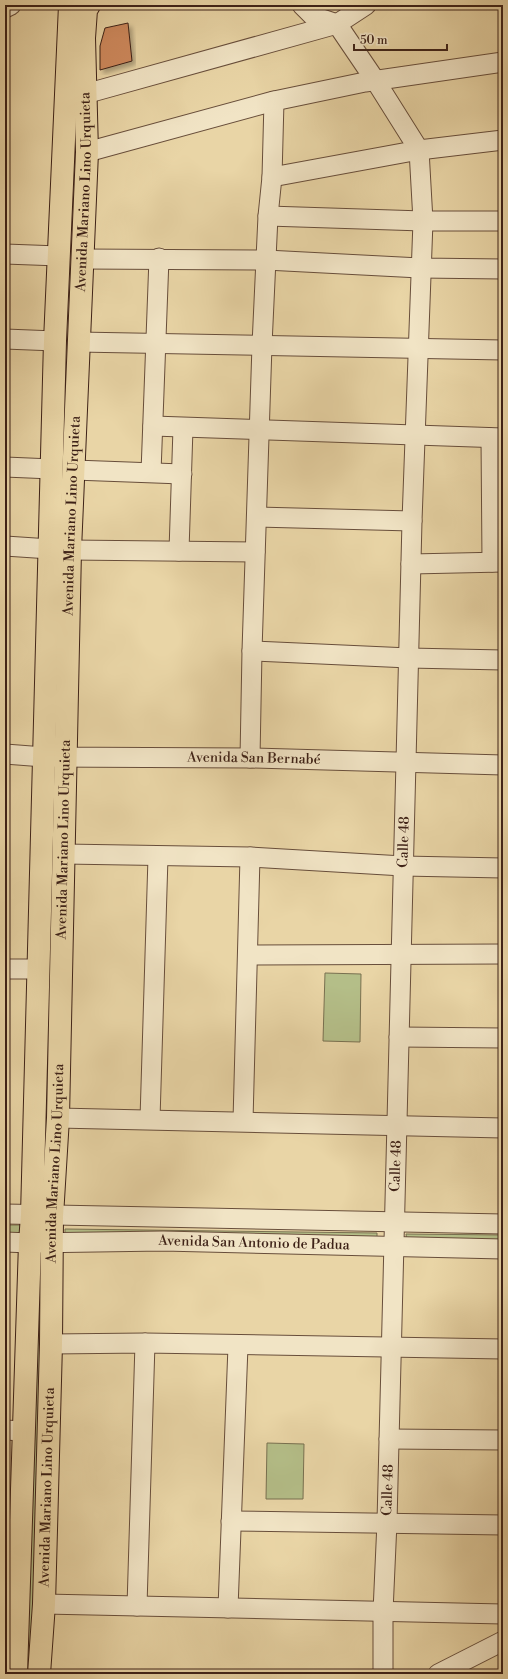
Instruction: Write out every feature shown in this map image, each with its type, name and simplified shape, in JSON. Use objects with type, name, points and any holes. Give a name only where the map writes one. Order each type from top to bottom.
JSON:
[{"type":"main road","name":"Avenida Mariano Lino Urquieta","points":[[39,1674],[44,1604],[51,1344],[52,1243],[42,1215],[39,969],[54,756],[60,549],[52,469],[58,256],[70,5]]},
{"type":"main road","name":"Avenida Mariano Lino Urquieta","points":[[60,549],[74,470],[78,342],[87,152],[84,38],[86,10],[89,5]]},
{"type":"main road","name":"Avenida Mariano Lino Urquieta","points":[[16,1674],[12,1604],[14,1430],[30,1243],[42,1215],[58,1118],[64,854],[54,756]]},
{"type":"street","points":[[5,8],[11,5]]},
{"type":"street","points":[[302,5],[313,16],[337,24],[375,80],[419,150]]},
{"type":"street","points":[[86,94],[337,24],[366,5]]},
{"type":"street","points":[[87,152],[274,101],[375,80],[503,62]]},
{"type":"street","points":[[250,758],[262,345],[268,216],[272,177],[274,101]]},
{"type":"street","points":[[272,177],[419,150],[503,140]]},
{"type":"street","name":"Calle 48","points":[[383,1674],[383,1612],[387,1522],[412,521],[417,349],[423,221],[419,150]]},
{"type":"street","points":[[268,216],[423,221],[503,221]]},
{"type":"street","points":[[5,254],[58,256]]},
{"type":"street","points":[[151,472],[159,258]]},
{"type":"street","points":[[82,259],[159,258],[266,260],[420,268],[503,269]]},
{"type":"street","points":[[5,339],[55,341]]},
{"type":"street","points":[[78,342],[503,350]]},
{"type":"street","points":[[153,426],[260,431],[497,438],[497,562],[411,564]]},
{"type":"street","points":[[179,551],[183,428]]},
{"type":"street","points":[[5,467],[52,469]]},
{"type":"street","points":[[74,470],[182,474]]},
{"type":"street","points":[[257,517],[412,521]]},
{"type":"street","points":[[5,546],[60,549],[256,552]]},
{"type":"street","points":[[252,651],[409,658],[503,660]]},
{"type":"street","name":"Avenida San Bernabé","points":[[5,754],[250,758],[503,766]]},
{"type":"street","points":[[64,854],[158,857],[250,857],[403,866],[503,868]]},
{"type":"street","points":[[150,1119],[158,857]]},
{"type":"street","points":[[243,1121],[250,857]]},
{"type":"street","points":[[248,955],[401,953],[503,954]]},
{"type":"street","points":[[5,969],[39,969]]},
{"type":"street","points":[[399,1037],[503,1038]]},
{"type":"street","points":[[58,1118],[503,1128]]},
{"type":"street","name":"Avenida San Antonio de Padua","points":[[5,1214],[503,1224]]},
{"type":"street","points":[[163,1218],[163,1241]]},
{"type":"street","points":[[273,1220],[273,1244]]},
{"type":"street","name":"Avenida San Antonio de Padua","points":[[5,1242],[52,1243],[163,1241],[503,1249]]},
{"type":"street","points":[[137,1606],[145,1343]]},
{"type":"street","points":[[51,1344],[145,1343],[238,1346],[503,1349]]},
{"type":"street","points":[[228,1608],[238,1346]]},
{"type":"street","points":[[389,1439],[503,1440]]},
{"type":"street","points":[[231,1521],[387,1522],[503,1525]]},
{"type":"street","points":[[44,1604],[503,1614]]},
{"type":"street","points":[[438,1674],[503,1641]]},
{"type":"green space","points":[[325,973],[361,974],[360,1042],[323,1041]]},
{"type":"green space","points":[[5,1225],[23,1225],[24,1237],[5,1236]]},
{"type":"green space","points":[[65,1229],[377,1233],[377,1239],[65,1237]]},
{"type":"green space","points":[[406,1234],[503,1235],[503,1243],[407,1241]]},
{"type":"green space","points":[[36,1258],[46,1258],[32,1674],[23,1674]]},
{"type":"green space","points":[[267,1443],[304,1444],[303,1499],[266,1499]]},
{"type":"building","points":[[128,23],[132,61],[100,70],[100,46],[105,28]]}]
